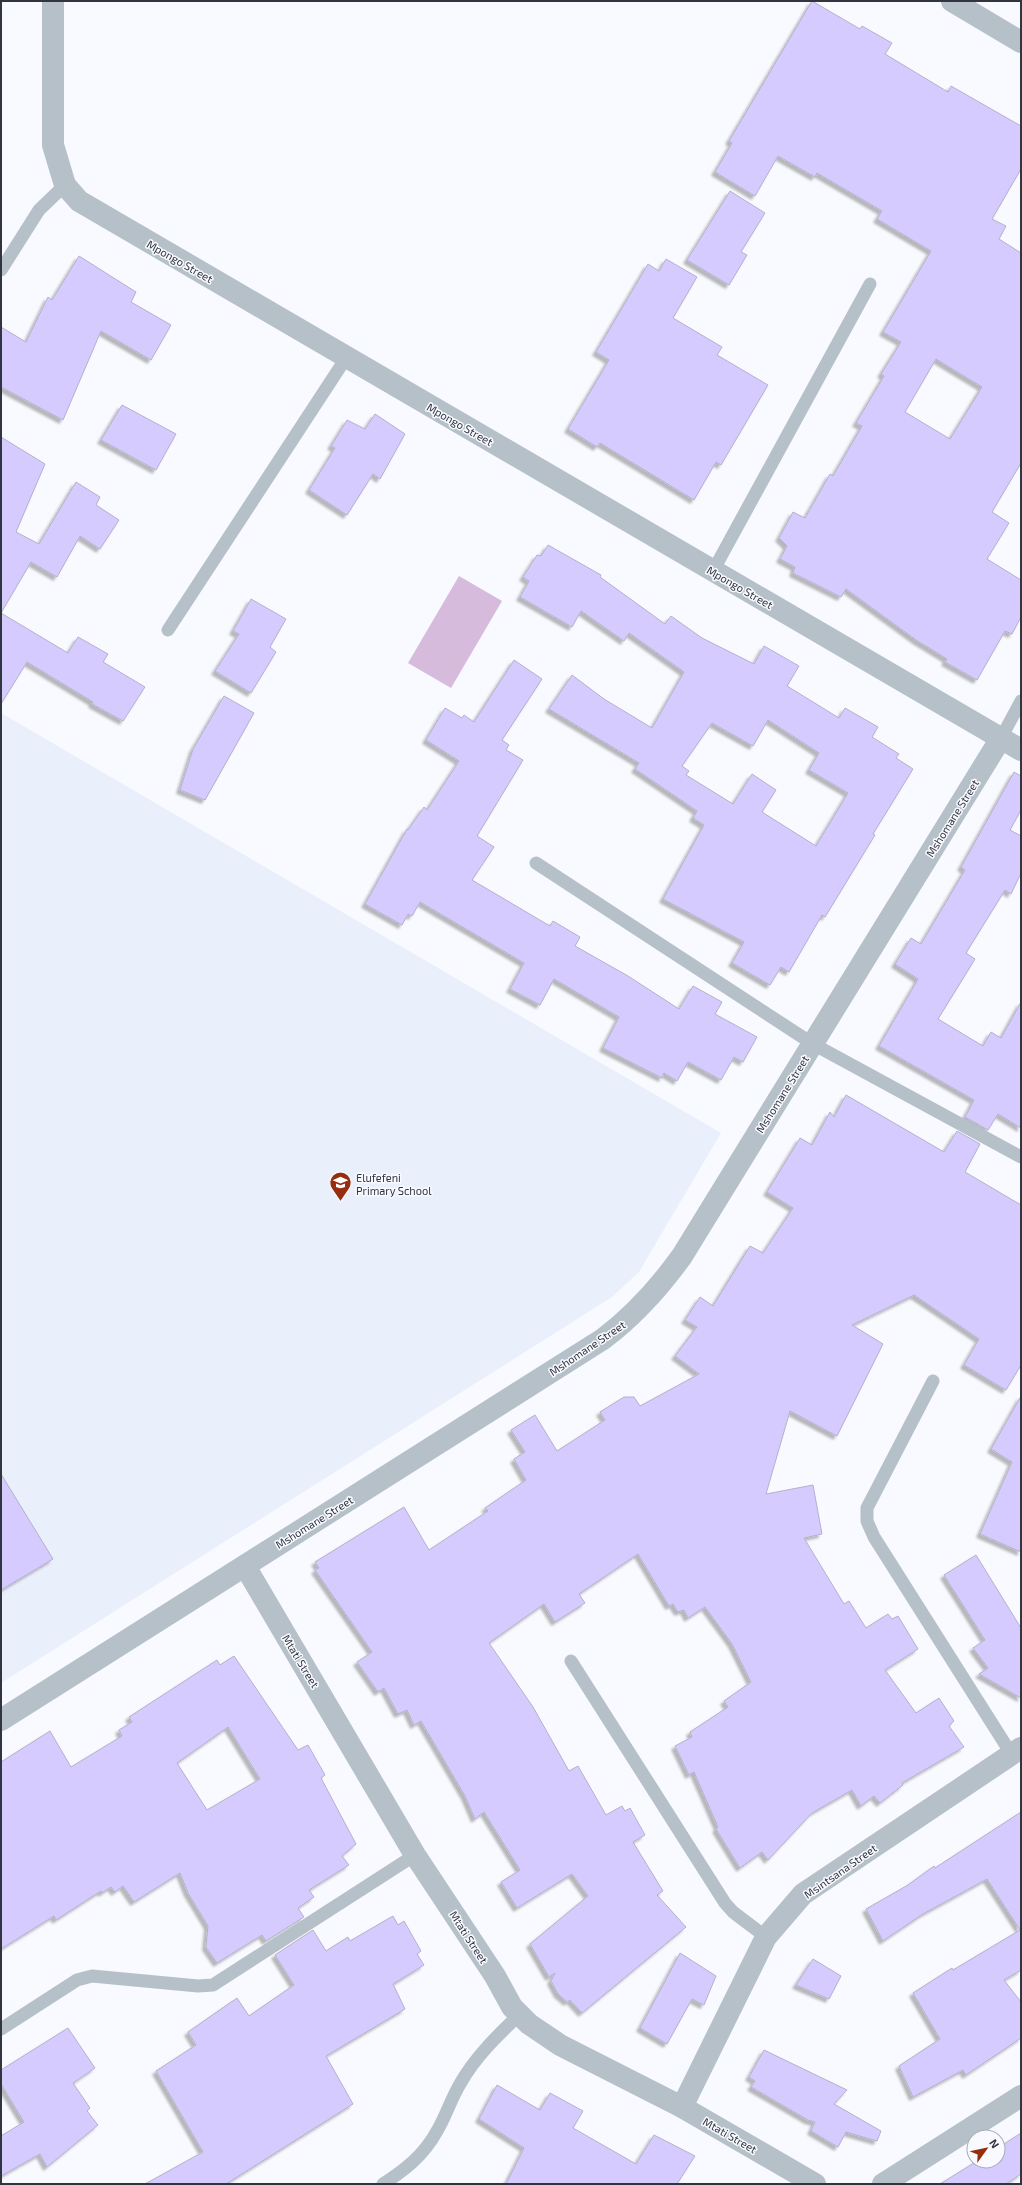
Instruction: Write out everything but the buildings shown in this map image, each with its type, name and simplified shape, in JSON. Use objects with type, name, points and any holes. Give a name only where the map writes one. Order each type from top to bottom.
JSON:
[{"type":"street","name":"Mpongo Street","points":[[53,1],[53,145],[65,185],[79,201],[346,358],[1021,750]]},
{"type":"street","points":[[952,1],[1021,42]]},
{"type":"street","name":"Mshomane Street","points":[[1,1720],[603,1339],[626,1322],[655,1293],[682,1256],[1001,738]]},
{"type":"street","name":"Mtati Street","points":[[245,1566],[415,1855],[495,1976],[512,2007],[529,2024],[560,2045],[682,2107],[815,2184]]},
{"type":"street","name":"Msintsana Street","points":[[682,2107],[766,1937],[803,1894],[1016,1752]]},
{"type":"street","points":[[882,2184],[1021,2096]]},
{"type":"lane","points":[[1,270],[39,210],[65,185]]},
{"type":"lane","points":[[713,571],[870,284]]},
{"type":"lane","points":[[168,630],[346,358]]},
{"type":"lane","points":[[1001,738],[1021,701]]},
{"type":"lane","points":[[536,863],[813,1044],[1021,1157]]},
{"type":"lane","points":[[933,1381],[867,1508],[867,1521],[874,1537],[1016,1752]]},
{"type":"lane","points":[[571,1661],[725,1903],[732,1912],[766,1937]]},
{"type":"lane","points":[[1,2029],[77,1980],[92,1976],[198,1986],[212,1985],[415,1855]]},
{"type":"lane","points":[[383,2184],[409,2167],[424,2151],[437,2132],[460,2084],[468,2072],[493,2040],[520,2014]]},
{"type":"shaded area","points":[[459,576],[502,601],[451,688],[408,663]]},
{"type":"shaded area","name":"Elufefeni Primary School","points":[[1,713],[721,1133],[639,1272],[612,1297],[1,1683]]},
{"type":"place","name":"Elufefeni Primary School","points":[[340,1202]]}]
